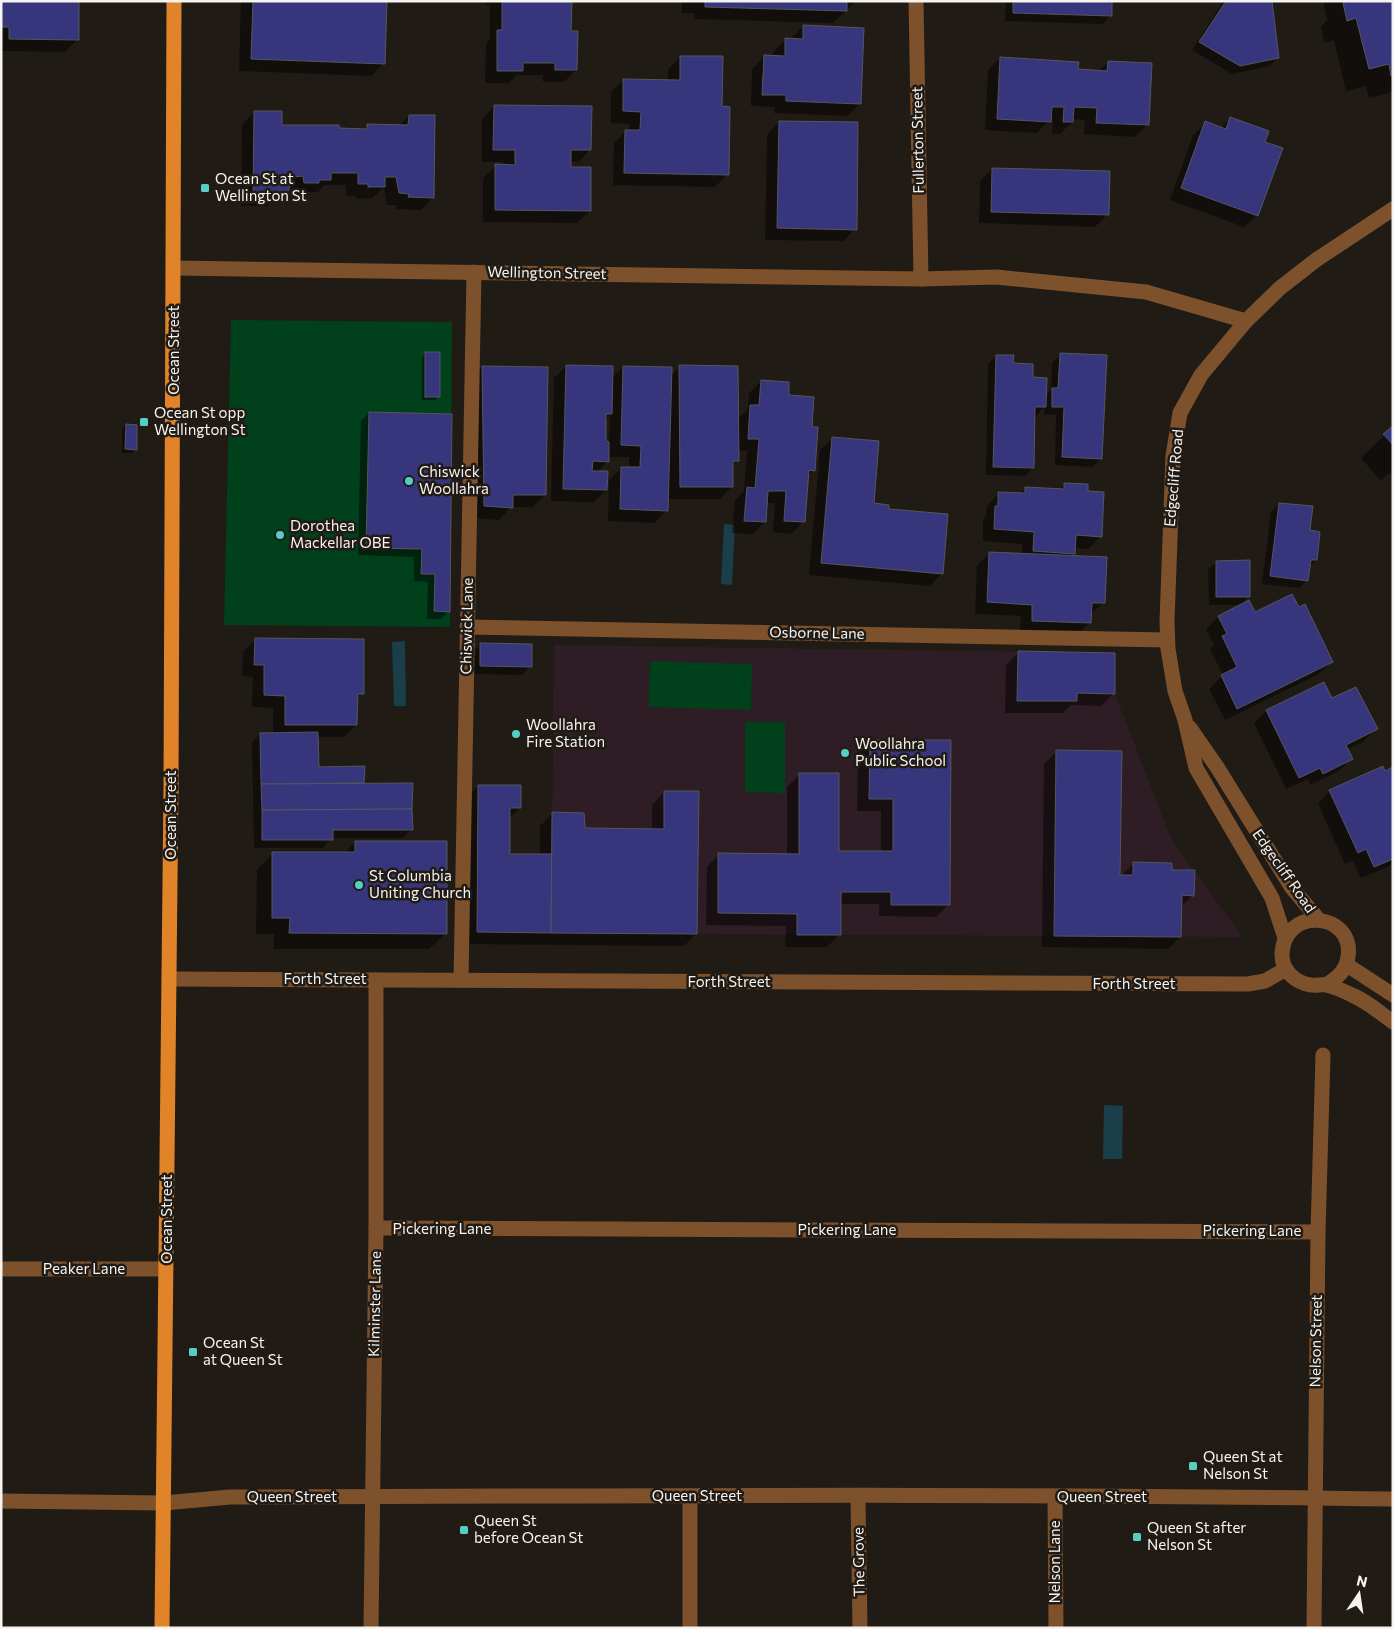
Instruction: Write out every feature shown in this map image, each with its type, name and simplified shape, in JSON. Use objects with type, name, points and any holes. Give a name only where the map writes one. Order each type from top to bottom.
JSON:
[{"type":"main road","name":"Ocean Street","points":[[162,1628],[170,979],[174,1]]},
{"type":"street","name":"Fullerton Street","points":[[916,1],[920,279]]},
{"type":"street","name":"Edgecliff Road","points":[[1285,938],[1272,898],[1196,768],[1185,720],[1175,691],[1167,640],[1172,456],[1180,413],[1201,375],[1246,321],[1280,288],[1316,260],[1393,209]]},
{"type":"street","name":"Wellington Street","points":[[174,268],[920,279],[996,277],[1146,292],[1246,321]]},
{"type":"street","name":"Chiswick Lane","points":[[461,980],[474,272]]},
{"type":"street","name":"Osborne Lane","points":[[467,627],[1167,640]]},
{"type":"street","name":"Edgecliff Road","points":[[1185,720],[1217,767],[1292,888],[1319,920]]},
{"type":"street","points":[[1309,920],[1331,923],[1340,930],[1347,941],[1349,952],[1347,965],[1341,974],[1325,985],[1313,986],[1302,984],[1293,977],[1282,959],[1282,948],[1285,938],[1291,930],[1309,920]]},
{"type":"street","points":[[1347,965],[1390,990]]},
{"type":"street","name":"Forth Street","points":[[170,979],[1248,984],[1265,980],[1286,968]]},
{"type":"street","name":"Kilminster Lane","points":[[371,1628],[376,1228],[376,980]]},
{"type":"street","points":[[1325,985],[1356,997],[1393,1022]]},
{"type":"street","name":"Nelson Street","points":[[1314,1628],[1314,1498],[1322,1055]]},
{"type":"street","name":"Pickering Lane","points":[[376,1228],[1318,1232]]},
{"type":"street","name":"Peaker Lane","points":[[1,1269],[166,1269]]},
{"type":"street","points":[[690,1496],[690,1628]]},
{"type":"street","name":"Queen Street","points":[[1,1501],[164,1503],[230,1497],[690,1496],[1393,1499]]},
{"type":"street","name":"The Grove","points":[[858,1497],[860,1628]]},
{"type":"street","name":"Nelson Lane","points":[[1054,1497],[1056,1628]]},
{"type":"shaded area","name":"Woollahra Public School","points":[[554,645],[1115,653],[1115,694],[1172,841],[1243,937],[551,933]]},
{"type":"green space","points":[[231,320],[452,322],[450,627],[224,625]]},
{"type":"green space","points":[[650,661],[752,664],[751,710],[649,707]]},
{"type":"green space","points":[[745,722],[785,722],[785,793],[745,792]]},
{"type":"water","points":[[724,524],[735,525],[732,585],[721,584]]},
{"type":"water","points":[[405,641],[406,706],[394,706],[392,642]]},
{"type":"water","points":[[1104,1105],[1123,1106],[1122,1159],[1103,1159]]},
{"type":"building","points":[[1,1],[79,1],[79,40],[9,39],[9,27],[1,27]]},
{"type":"building","points":[[253,1],[387,1],[385,64],[251,59]]},
{"type":"building","points":[[502,1],[572,1],[571,31],[578,31],[577,70],[555,70],[555,63],[523,63],[523,71],[497,71],[497,30],[502,30]]},
{"type":"building","points":[[705,1],[847,1],[847,11],[705,7]]},
{"type":"building","points":[[1013,1],[1112,1],[1112,16],[1013,13]]},
{"type":"building","points":[[1226,1],[1272,1],[1279,58],[1240,66],[1199,42]]},
{"type":"building","points":[[1349,1],[1393,1],[1393,76],[1391,76],[1389,64],[1369,69],[1356,18],[1347,21],[1343,3]]},
{"type":"building","points":[[803,25],[864,28],[861,104],[786,101],[786,95],[762,95],[764,55],[785,56],[785,38],[803,39]]},
{"type":"building","points":[[680,56],[723,56],[722,106],[730,107],[729,175],[624,173],[625,130],[640,130],[641,112],[623,111],[623,79],[680,80]]},
{"type":"building","points":[[1000,57],[1079,62],[1078,69],[1107,71],[1108,61],[1152,63],[1149,125],[1096,123],[1097,108],[1074,107],[1073,122],[1063,122],[1064,107],[1052,107],[1051,122],[997,119]]},
{"type":"building","points":[[494,105],[592,106],[591,150],[571,150],[571,167],[591,167],[591,211],[495,210],[495,164],[515,165],[515,150],[493,150]]},
{"type":"building","points":[[254,111],[282,111],[282,125],[339,125],[339,128],[367,129],[367,124],[408,125],[409,115],[435,115],[434,198],[408,197],[409,194],[399,193],[396,177],[385,177],[385,187],[368,187],[368,184],[358,184],[358,173],[331,173],[331,180],[319,180],[319,183],[304,183],[303,176],[293,177],[288,191],[280,191],[281,194],[253,194]]},
{"type":"building","points":[[1230,117],[1269,131],[1265,142],[1283,148],[1258,216],[1181,188],[1205,121],[1226,129]]},
{"type":"building","points":[[779,121],[858,122],[857,230],[777,228]]},
{"type":"building","points":[[992,168],[1110,171],[1109,215],[991,212]]},
{"type":"building","points":[[425,352],[440,352],[440,397],[425,397]]},
{"type":"building","points":[[1060,353],[1107,355],[1102,459],[1062,457],[1064,407],[1052,407],[1052,388],[1058,388]]},
{"type":"building","points":[[996,355],[1014,355],[1013,363],[1033,364],[1033,377],[1047,378],[1046,407],[1035,407],[1034,468],[993,467]]},
{"type":"building","points":[[566,365],[613,366],[612,414],[606,414],[606,441],[609,442],[609,462],[593,461],[592,471],[608,471],[607,490],[563,489]]},
{"type":"building","points":[[679,365],[738,366],[739,461],[733,461],[733,487],[680,487]]},
{"type":"building","points":[[482,366],[548,367],[546,495],[513,495],[513,508],[484,506]]},
{"type":"building","points":[[623,366],[672,367],[668,511],[620,509],[621,467],[640,467],[641,446],[621,445]]},
{"type":"building","points":[[761,380],[789,382],[789,395],[814,397],[812,427],[818,427],[815,471],[809,470],[805,522],[784,521],[786,491],[768,491],[766,522],[744,521],[747,487],[755,488],[759,439],[748,439],[750,405],[759,405]]},
{"type":"building","name":"Chiswick Woollahra","points":[[369,412],[452,414],[450,612],[434,611],[435,574],[421,574],[422,549],[366,548]]},
{"type":"building","points":[[126,424],[137,425],[137,450],[125,449]]},
{"type":"building","points":[[1393,426],[1393,445],[1383,434]]},
{"type":"building","points":[[832,437],[879,441],[874,503],[889,505],[889,509],[948,514],[943,574],[821,563]]},
{"type":"building","points":[[1064,483],[1088,484],[1088,491],[1104,492],[1102,537],[1076,535],[1075,554],[1033,551],[1034,532],[994,529],[995,506],[998,506],[998,492],[1025,493],[1025,487],[1064,489]]},
{"type":"building","points":[[1279,503],[1313,506],[1310,530],[1320,532],[1317,560],[1311,560],[1308,581],[1270,576]]},
{"type":"building","points":[[989,552],[1107,557],[1105,603],[1092,603],[1091,623],[1032,621],[1032,605],[987,602]]},
{"type":"building","points":[[1250,560],[1250,597],[1216,597],[1216,561]]},
{"type":"building","points":[[1292,594],[1299,607],[1305,604],[1333,662],[1237,709],[1221,675],[1237,667],[1222,636],[1227,634],[1218,616],[1249,600],[1255,612]]},
{"type":"building","points":[[255,638],[364,639],[364,694],[358,694],[357,725],[285,725],[285,696],[264,695],[264,665],[254,665]]},
{"type":"building","points":[[480,643],[532,644],[532,667],[480,666]]},
{"type":"building","points":[[1018,651],[1115,653],[1115,694],[1077,693],[1077,701],[1017,701]]},
{"type":"building","points":[[1324,682],[1332,698],[1356,687],[1378,729],[1346,745],[1353,759],[1323,774],[1320,768],[1299,778],[1266,710]]},
{"type":"building","points":[[318,732],[319,767],[365,766],[364,783],[261,784],[260,733]]},
{"type":"building","points":[[870,740],[951,740],[950,905],[891,905],[891,892],[841,892],[841,935],[797,935],[797,914],[718,913],[718,853],[799,854],[799,773],[839,773],[839,851],[893,851],[893,799],[869,799]]},
{"type":"building","points":[[1056,750],[1122,751],[1120,875],[1133,875],[1133,862],[1172,863],[1172,870],[1195,870],[1194,896],[1182,895],[1181,937],[1054,936]]},
{"type":"building","points":[[1383,766],[1385,771],[1393,767],[1393,859],[1374,867],[1366,849],[1358,853],[1329,790]]},
{"type":"building","points":[[413,783],[412,809],[262,810],[261,784]]},
{"type":"building","points":[[478,785],[521,785],[521,808],[510,808],[510,854],[552,854],[551,933],[477,932]]},
{"type":"building","points":[[664,791],[699,791],[697,934],[551,933],[552,812],[584,813],[585,828],[664,829]]},
{"type":"building","points":[[412,809],[413,830],[333,830],[333,840],[262,840],[262,810]]},
{"type":"building","name":"St Columbia Uniting Church","points":[[355,841],[447,841],[447,934],[289,933],[290,918],[272,918],[272,852],[355,852]]},
{"type":"place","name":"Ocean St at Wellington St","points":[[205,188]]},
{"type":"place","name":"Ocean St opp Wellington St","points":[[144,422]]},
{"type":"place","name":"Chiswick Woollahra","points":[[409,481]]},
{"type":"place","name":"Dorothea Mackellar OBE","points":[[280,535]]},
{"type":"place","name":"Woollahra Fire Station","points":[[516,734]]},
{"type":"place","name":"Woollahra Public School","points":[[845,753]]},
{"type":"place","name":"St Columbia Uniting Church","points":[[359,885]]},
{"type":"place","name":"Ocean St at Queen St","points":[[193,1352]]},
{"type":"place","name":"Queen St at Nelson St","points":[[1193,1466]]},
{"type":"place","name":"Queen St before Ocean St","points":[[464,1530]]},
{"type":"place","name":"Queen St after Nelson St","points":[[1137,1537]]}]
